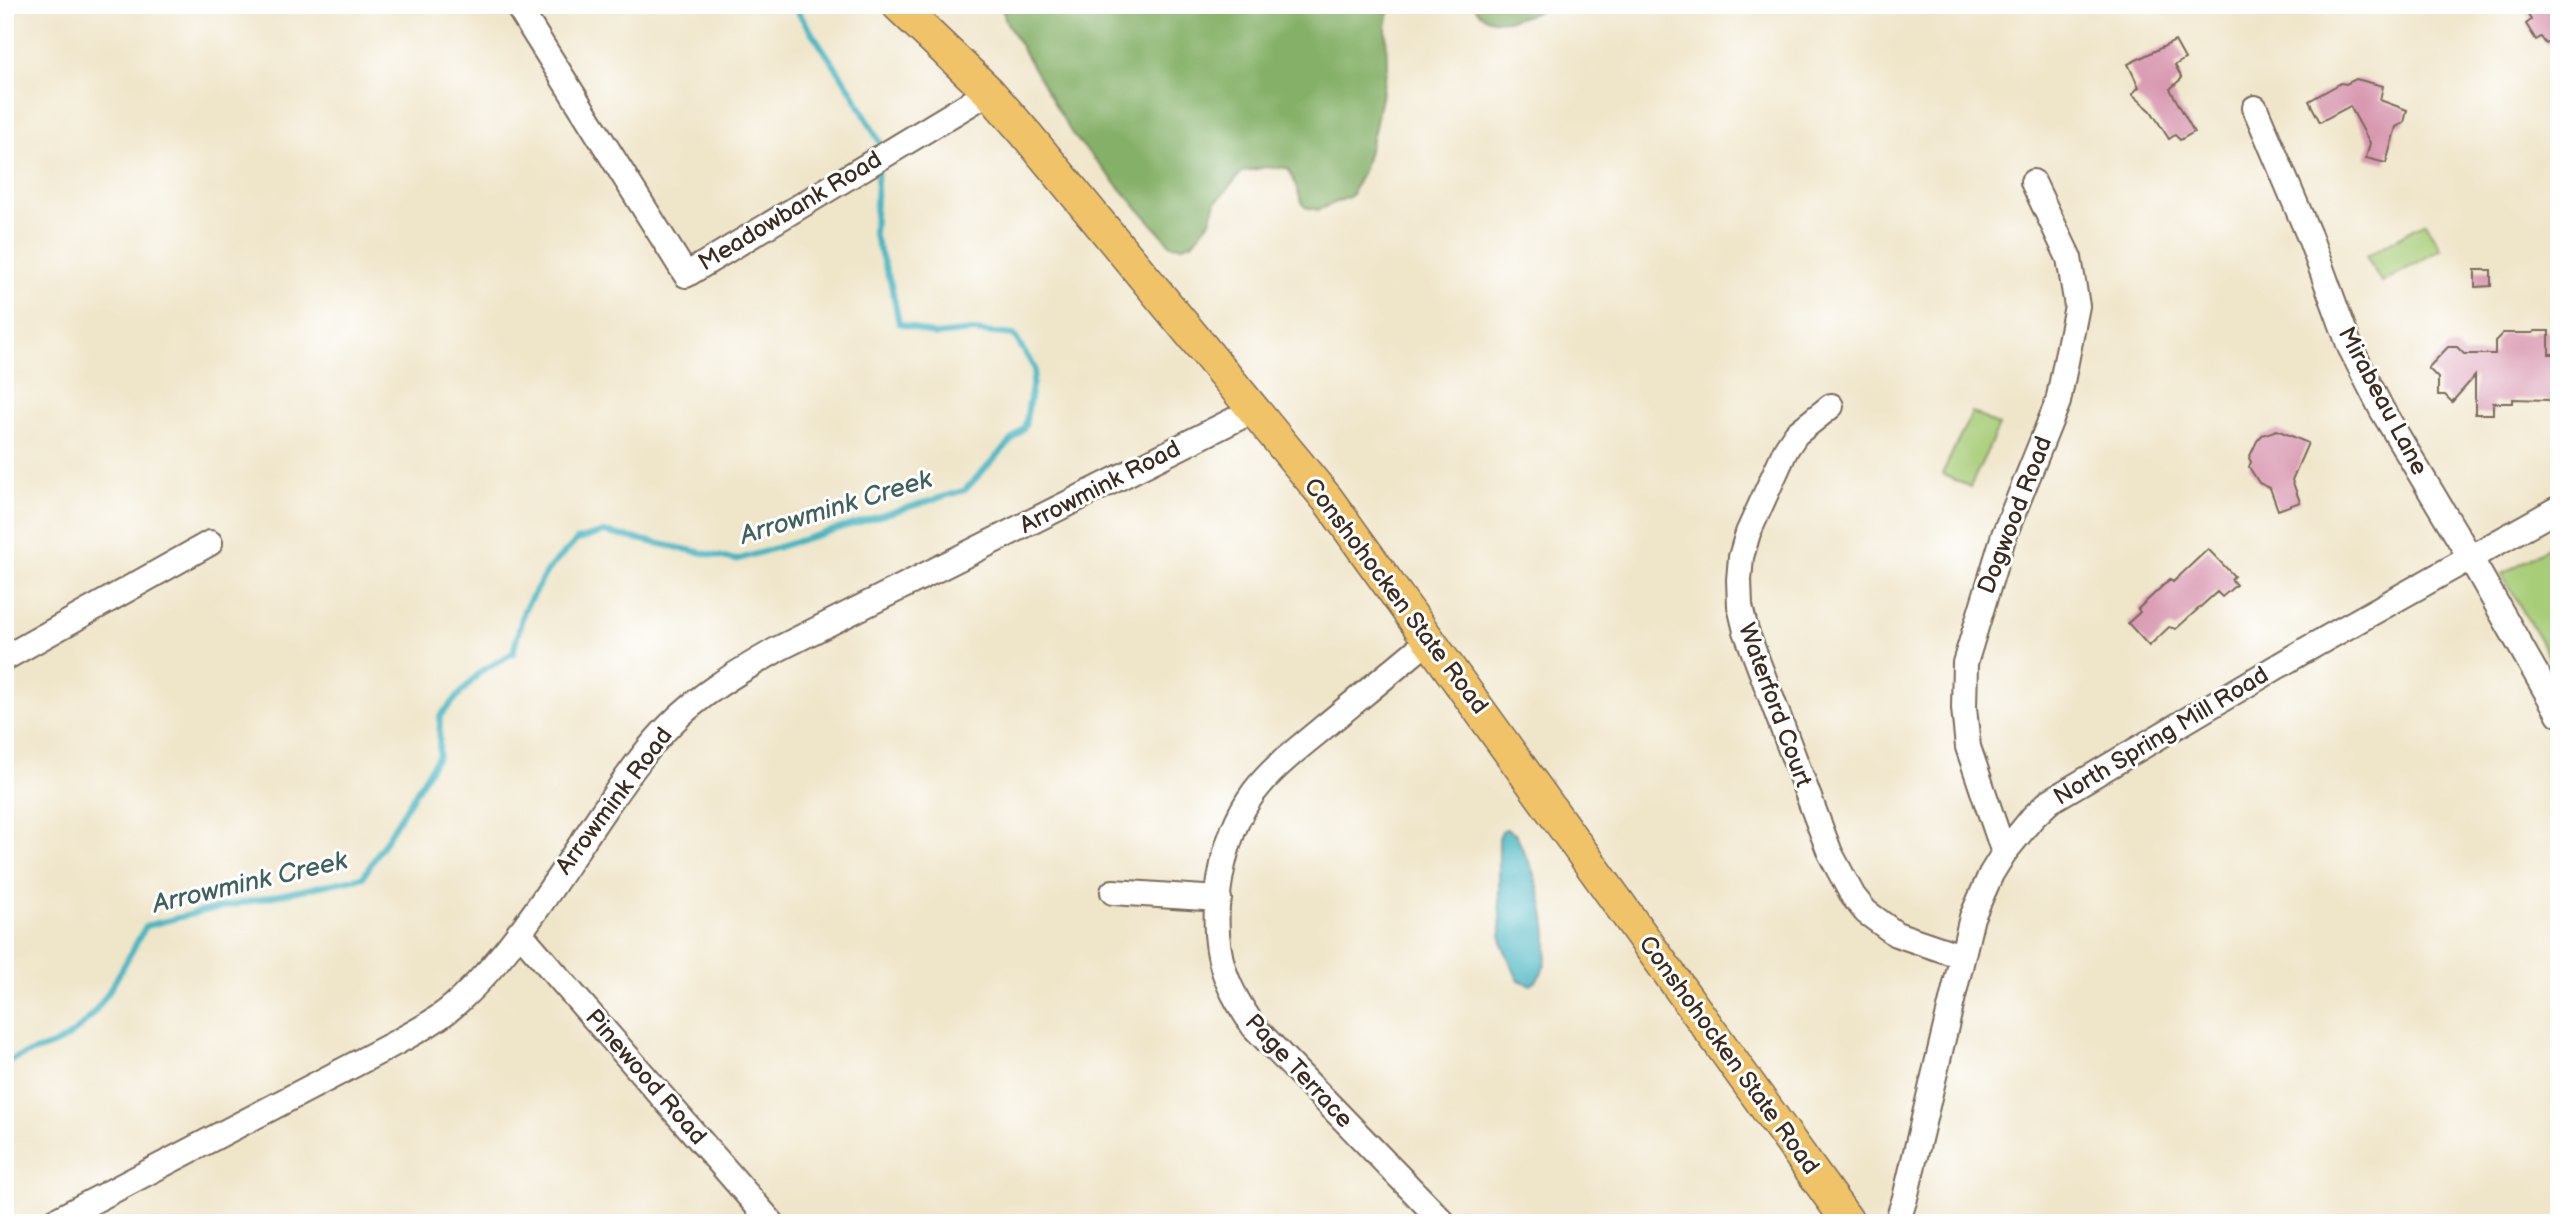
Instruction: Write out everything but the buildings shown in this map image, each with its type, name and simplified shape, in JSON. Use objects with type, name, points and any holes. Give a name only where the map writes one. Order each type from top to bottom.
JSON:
[{"type":"main road","name":"Conshohocken State Road","points":[[898,5],[989,92],[1026,134],[1328,500],[1849,1223]]},
{"type":"street","name":"Meadowbank Road","points":[[517,5],[686,275],[989,92]]},
{"type":"street","name":"Mirabeau Lane","points":[[2255,108],[2310,238],[2350,347],[2382,410],[2559,714]]},
{"type":"street","name":"Dogwood Road","points":[[2004,853],[1968,747],[1964,708],[1965,663],[2004,535],[2058,402],[2077,306],[2069,258],[2033,182]]},
{"type":"street","name":"Waterford Court","points":[[1831,406],[1796,434],[1786,449],[1748,533],[1741,557],[1740,606],[1746,631],[1830,853],[1853,896],[1866,912],[1896,934],[1961,956]]},
{"type":"street","name":"Arrowmink Road","points":[[51,1223],[425,1027],[459,1002],[490,970],[519,932],[636,763],[670,725],[702,697],[739,671],[1254,410]]},
{"type":"street","name":"North Spring Mill Road","points":[[1897,1223],[1961,956],[1981,894],[2004,853],[2033,817],[2071,788],[2291,658],[2559,508]]},
{"type":"street","points":[[5,658],[210,543]]},
{"type":"street","name":"Page Terrace","points":[[1430,639],[1282,761],[1253,793],[1233,833],[1226,855],[1219,899],[1218,928],[1223,968],[1231,989],[1254,1027],[1444,1223]]},
{"type":"street","points":[[1113,892],[1219,899]]},
{"type":"street","name":"Pinewood Road","points":[[519,932],[772,1223]]},
{"type":"green space","points":[[1001,5],[1390,5],[1386,27],[1387,67],[1375,127],[1364,169],[1351,196],[1318,210],[1305,207],[1287,168],[1266,167],[1242,172],[1216,202],[1210,221],[1192,243],[1183,246],[1171,245],[1072,134],[1006,21]]},
{"type":"green space","points":[[1474,5],[1557,5],[1524,16],[1500,20],[1481,14]]},
{"type":"green space","points":[[2426,222],[2441,249],[2382,283],[2366,256]]},
{"type":"green space","points":[[1972,412],[1999,426],[1970,487],[1942,474]]},
{"type":"green space","points":[[2559,542],[2559,675],[2502,574]]},
{"type":"water","points":[[1506,829],[1517,835],[1543,906],[1547,944],[1545,961],[1540,975],[1531,985],[1518,980],[1502,944],[1499,838]]},
{"type":"waterway","name":"Arrowmink Creek","points":[[793,5],[851,90],[880,143],[880,149]]},
{"type":"waterway","name":"Arrowmink Creek","points":[[5,1064],[19,1056],[58,1043],[78,1029],[111,988],[146,926],[363,877],[439,755],[440,716],[480,672],[513,653],[524,610],[547,571],[577,540],[604,532],[736,560],[965,490],[1025,426],[1035,369],[1014,335],[972,331],[935,335],[899,323],[891,284],[874,234],[878,167]]}]
